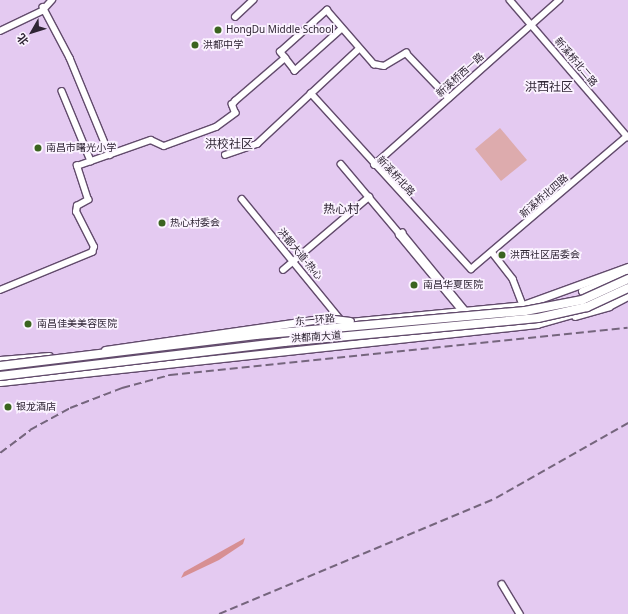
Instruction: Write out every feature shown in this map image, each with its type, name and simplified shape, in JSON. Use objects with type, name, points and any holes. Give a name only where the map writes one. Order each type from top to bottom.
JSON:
[{"type":"highway","name":"东一环路","points":[[0,365],[45,362],[256,336],[525,311],[582,300],[628,279]]},
{"type":"highway","name":"东一环路","points":[[1,380],[284,342],[538,318],[587,307],[628,289]]},
{"type":"highway","points":[[609,306],[628,296]]},
{"type":"main road","name":"洪都南大道","points":[[0,360],[109,352],[346,321],[525,304],[628,267]]},
{"type":"main road","points":[[525,304],[558,300],[628,273]]},
{"type":"main road","name":"洪都南大道","points":[[1,380],[538,324],[578,313],[628,289]]},
{"type":"main road","points":[[538,324],[609,306]]},
{"type":"main road","points":[[45,362],[124,346],[311,320],[346,321]]},
{"type":"street","points":[[0,31],[42,11],[43,7],[52,0]]},
{"type":"street","points":[[235,17],[253,0]]},
{"type":"street","name":"新溪桥北二路","points":[[510,0],[628,136]]},
{"type":"street","name":"新溪桥西一路","points":[[374,165],[559,0]]},
{"type":"street","points":[[43,7],[70,58],[110,155]]},
{"type":"street","points":[[342,30],[296,71],[280,52],[326,10],[359,49],[377,66],[384,66],[401,53],[407,54],[449,98]]},
{"type":"street","points":[[225,155],[257,144],[359,49]]},
{"type":"street","points":[[0,290],[92,252],[94,247],[76,209],[88,200],[76,168],[91,161],[152,140],[164,146],[216,127],[235,113],[232,105],[235,101],[285,58]]},
{"type":"street","points":[[62,91],[91,161]]},
{"type":"street","name":"新溪桥北路","points":[[311,93],[374,165],[471,269]]},
{"type":"street","name":"新溪桥北四路","points":[[471,269],[628,136]]},
{"type":"street","points":[[341,164],[463,310]]},
{"type":"street","points":[[283,270],[369,197]]},
{"type":"street","name":"洪都大道-热心","points":[[242,199],[346,321]]},
{"type":"street","points":[[492,252],[513,279],[525,304]]},
{"type":"street","points":[[0,365],[1,380]]},
{"type":"street","points":[[502,584],[520,614]]},
{"type":"shaded area","points":[[500,128],[527,160],[501,181],[475,149]]},
{"type":"shaded area","points":[[245,538],[243,544],[219,560],[181,578],[184,572]]},
{"type":"railway","points":[[0,453],[30,430],[70,408],[122,388],[170,375],[628,328]]},
{"type":"railway","points":[[219,614],[496,498],[628,423]]},
{"type":"place","name":"HongDu Middle School","points":[[218,30]]},
{"type":"place","name":"洪都中学","points":[[195,45]]},
{"type":"place","name":"南昌市曙光小学","points":[[38,148]]},
{"type":"place","name":"热心村委会","points":[[162,223]]},
{"type":"place","name":"洪西社区居委会","points":[[502,255]]},
{"type":"place","name":"南昌华夏医院","points":[[414,285]]},
{"type":"place","name":"南昌佳美美容医院","points":[[28,324]]},
{"type":"place","name":"银龙酒店","points":[[8,407]]},
{"type":"district","name":"洪西社区","points":[[549,87]]},
{"type":"district","name":"洪校社区","points":[[229,144]]},
{"type":"district","name":"热心村","points":[[341,209]]}]
